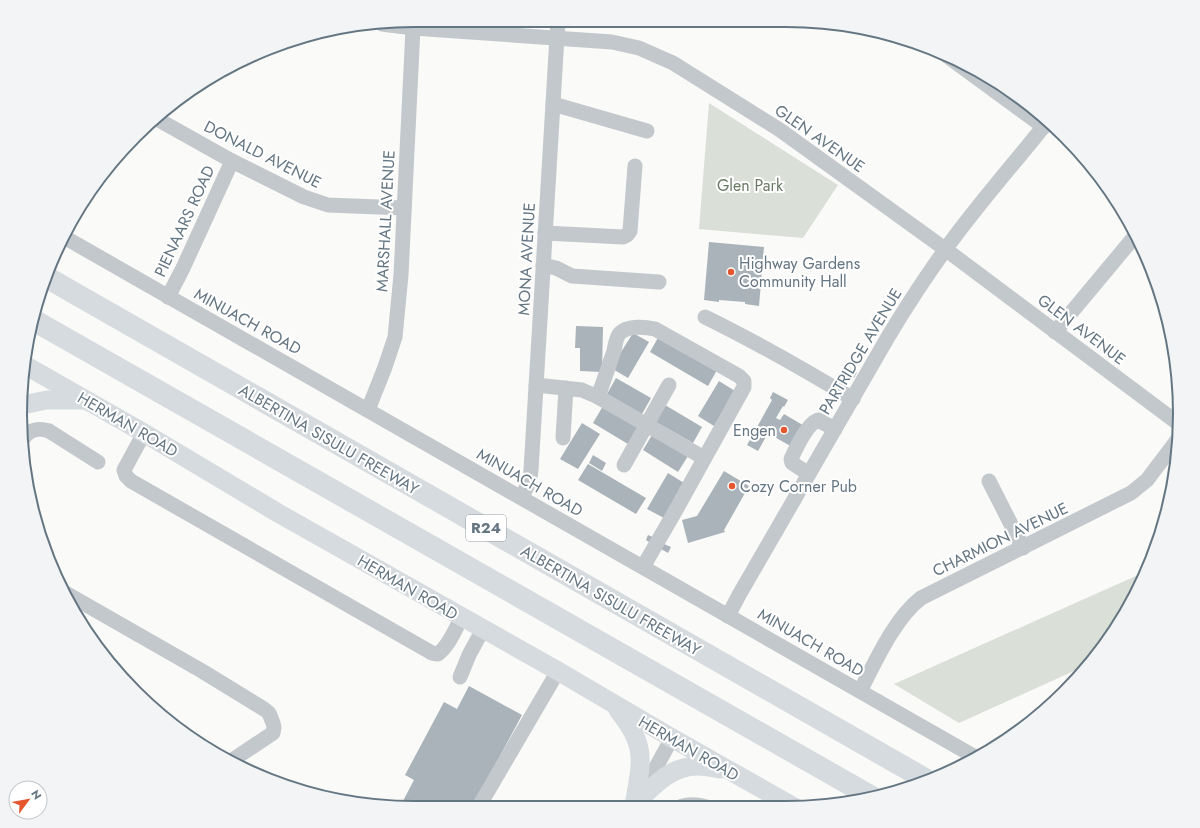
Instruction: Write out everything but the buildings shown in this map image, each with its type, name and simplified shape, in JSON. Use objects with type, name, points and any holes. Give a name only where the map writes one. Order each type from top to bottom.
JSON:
[{"type":"highway","name":"ALBERTINA SISULU FREEWAY","points":[[51,280],[921,776]]},
{"type":"highway","name":"R24","points":[[38,323],[865,793]]},
{"type":"main road","name":"HERMAN ROAD","points":[[29,370],[87,400],[278,513],[558,671],[783,801]]},
{"type":"main road","points":[[27,404],[47,400],[87,400]]},
{"type":"main road","points":[[614,704],[633,731],[639,748],[640,763],[635,801]]},
{"type":"main road","points":[[639,801],[660,779],[680,769],[699,766],[730,771]]},
{"type":"street","name":"GLEN AVENUE","points":[[407,27],[612,42],[639,48],[672,62],[780,130],[945,249],[1173,419]]},
{"type":"street","name":"MONA AVENUE","points":[[520,497],[526,490],[530,478],[558,27]]},
{"type":"street","name":"MARSHALL AVENUE","points":[[368,410],[395,337],[401,275],[413,28]]},
{"type":"street","points":[[985,82],[1025,110]]},
{"type":"street","points":[[553,104],[647,131]]},
{"type":"street","name":"DONALD AVENUE","points":[[161,122],[232,161],[304,197],[328,206],[404,208]]},
{"type":"street","name":"PARTRIDGE AVENUE","points":[[728,616],[888,337],[912,299],[945,249],[1044,126]]},
{"type":"street","name":"PIENAARS ROAD","points":[[168,297],[183,268],[232,161]]},
{"type":"street","points":[[545,233],[623,237],[627,235],[630,231],[635,166]]},
{"type":"street","name":"MINUACH ROAD","points":[[69,240],[970,754]]},
{"type":"street","points":[[1055,332],[1131,240]]},
{"type":"street","points":[[544,265],[556,268],[572,276],[659,282]]},
{"type":"street","points":[[705,317],[798,366],[853,399]]},
{"type":"street","points":[[598,397],[618,337],[621,332],[629,328],[652,328],[739,376],[744,381],[744,387],[642,567]]},
{"type":"street","points":[[536,385],[582,390],[598,397],[704,458]]},
{"type":"street","points":[[624,465],[669,385]]},
{"type":"street","points":[[563,438],[566,388]]},
{"type":"street","points":[[809,474],[791,461],[794,452],[812,423],[818,420],[835,429]]},
{"type":"street","points":[[28,433],[36,430],[49,431],[98,462]]},
{"type":"street","points":[[144,433],[124,470],[126,476],[131,481],[434,654],[438,654],[442,651],[462,618]]},
{"type":"street","name":"CHARMION AVENUE","points":[[860,691],[902,616],[921,598],[1131,493],[1147,480],[1171,448]]},
{"type":"street","points":[[989,481],[1023,548]]},
{"type":"street","points":[[74,598],[202,672],[269,713],[274,727],[273,733],[236,757]]},
{"type":"street","points":[[460,677],[469,655],[483,629]]},
{"type":"street","points":[[482,801],[558,671]]},
{"type":"street","points":[[637,801],[672,738]]},
{"type":"green space","name":"Glen Park","points":[[709,103],[838,185],[803,238],[699,229]]},
{"type":"green space","points":[[1138,575],[1121,608],[1108,629],[1076,670],[959,723],[894,684]]},
{"type":"place","name":"Highway Gardens Community Hall","points":[[731,272]]},
{"type":"place","name":"Engen","points":[[784,430]]},
{"type":"place","name":"Cozy Corner Pub","points":[[732,486]]}]
